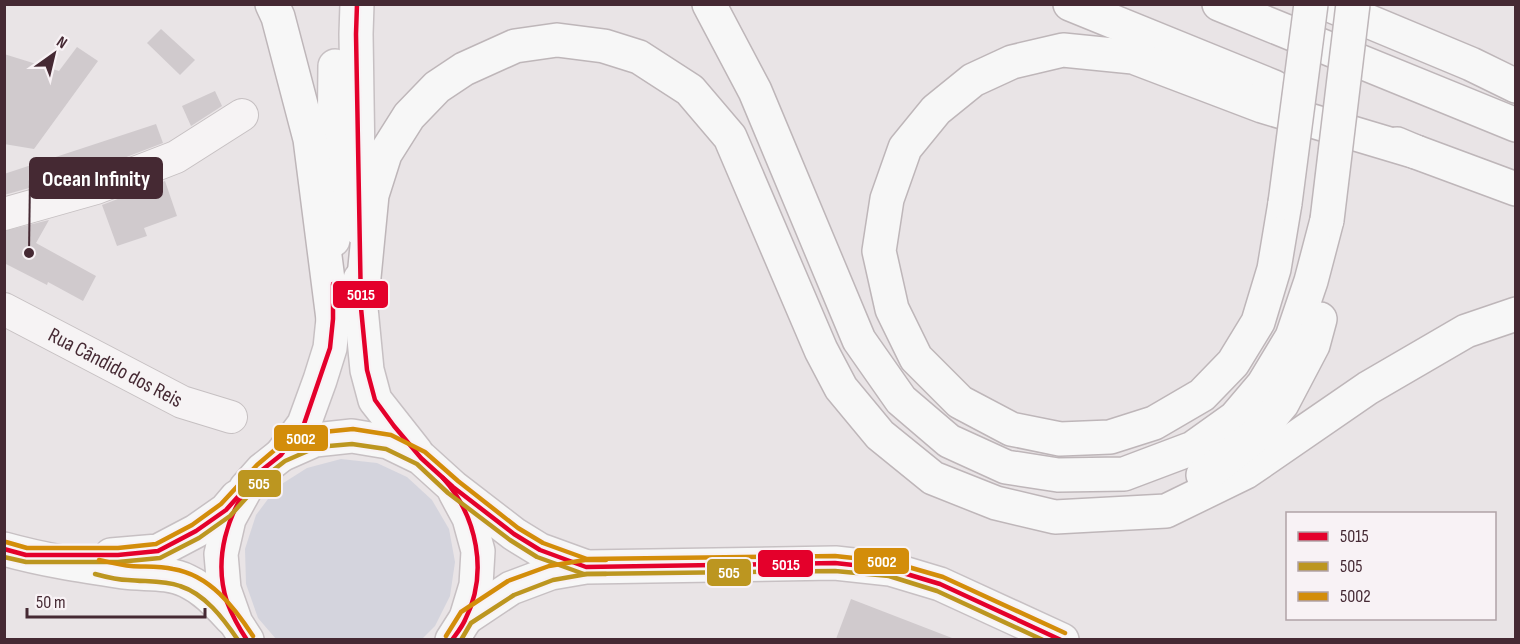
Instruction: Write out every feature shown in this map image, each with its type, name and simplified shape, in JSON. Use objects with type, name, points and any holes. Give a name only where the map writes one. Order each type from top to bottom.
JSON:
[{"type":"main road","points":[[272,4],[278,17],[310,139],[347,313],[375,400],[421,458],[453,487],[531,545],[586,567]]},
{"type":"main road","points":[[336,4],[347,313]]},
{"type":"main road","points":[[347,313],[357,4]]},
{"type":"main road","points":[[709,4],[755,91],[859,340],[901,400],[950,441],[1006,467],[1058,475],[1124,474],[1193,448],[1235,418],[1263,385],[1292,337],[1311,281],[1327,220],[1353,4]]},
{"type":"main road","points":[[1070,4],[1258,80],[1416,152]]},
{"type":"main road","points":[[1220,4],[1515,125]]},
{"type":"main road","points":[[1311,4],[1285,203],[1274,269],[1258,322],[1233,363],[1202,395],[1154,423],[1110,437],[1060,439],[1011,429],[960,402],[916,358],[892,309],[879,251],[887,199],[905,148],[936,110],[974,80],[1012,62],[1063,50],[1133,57],[1262,106],[1416,152],[1515,189]]},
{"type":"main road","points":[[1326,4],[1472,64],[1515,86]]},
{"type":"main road","points":[[281,455],[304,424],[330,348],[347,313],[372,195],[385,154],[409,116],[437,87],[464,69],[515,46],[557,40],[604,46],[639,57],[690,90],[730,137],[821,350],[841,388],[880,435],[933,478],[996,503],[1055,517],[1166,511],[1246,472],[1368,388],[1466,331],[1515,314]]},
{"type":"main road","points":[[1119,513],[1211,471],[1256,435],[1282,404],[1312,345],[1331,281],[1327,220]]},
{"type":"main road","points":[[15,552],[118,555],[158,551],[196,531],[226,510],[262,470],[281,455],[315,440],[352,436],[388,442],[421,458]]},
{"type":"main road","points":[[453,487],[469,518],[478,551],[477,585],[459,629]]},
{"type":"main road","points":[[241,631],[224,589],[221,554],[229,519],[246,488]]},
{"type":"main road","points":[[15,552],[126,572],[163,574],[186,580],[209,594],[241,631]]},
{"type":"main road","points":[[459,629],[511,588],[551,573],[586,567],[835,563],[890,569],[940,584],[1062,639]]},
{"type":"street","points":[[4,214],[96,188],[176,157],[242,115]]},
{"type":"street","name":"Rua Cândido dos Reis","points":[[4,309],[182,402],[231,417]]},
{"type":"shaded area","points":[[341,459],[377,463],[407,477],[432,500],[449,529],[455,562],[450,596],[435,626],[422,639],[276,639],[258,618],[246,584],[245,549],[256,515],[277,487],[307,468]]},
{"type":"building","points":[[161,29],[195,60],[180,75],[147,43]]},
{"type":"building","points":[[77,47],[98,61],[34,149],[4,144],[4,54],[59,71]]},
{"type":"building","points":[[215,91],[222,106],[191,126],[182,106]]},
{"type":"building","points":[[156,124],[163,143],[90,171],[4,195],[4,174]]},
{"type":"building","points":[[165,181],[177,216],[144,228],[147,236],[117,246],[102,205]]},
{"type":"building","points":[[49,220],[36,243],[96,276],[83,301],[48,282],[47,285],[4,263],[4,231]]},
{"type":"building","points":[[851,599],[952,638],[952,639],[836,639]]},
{"type":"transit line","name":"5015","points":[[357,4],[361,308],[367,370],[375,400],[394,426],[421,458],[453,487],[514,534],[540,550],[586,567],[835,563],[890,569],[940,584],[1061,640]]},
{"type":"transit line","name":"5015","points":[[4,549],[26,555],[118,555],[158,551],[196,531],[226,510],[262,470],[281,455],[304,424],[330,348],[333,284]]},
{"type":"transit line","name":"5002","points":[[6,542],[27,548],[118,548],[156,544],[192,525],[221,504],[257,465],[277,448],[313,433],[353,429],[391,435],[425,452],[518,528],[543,543],[587,559],[835,556],[891,562],[943,577],[1065,633]]},
{"type":"transit line","name":"505","points":[[4,557],[26,562],[118,562],[160,558],[199,538],[230,516],[267,475],[285,461],[317,447],[352,444],[386,449],[417,464],[448,493],[510,540],[537,557],[584,574],[835,571],[889,576],[937,591],[1043,640]]},
{"type":"transit line","name":"5015","points":[[443,478],[455,493],[471,527],[478,564],[472,602],[464,623],[452,640]]},
{"type":"transit line","name":"5015","points":[[247,640],[227,602],[223,586],[222,553],[236,507],[254,479]]},
{"type":"transit line","name":"5002","points":[[99,560],[127,566],[168,568],[186,572],[210,585],[220,594],[253,636]]},
{"type":"transit line","name":"5002","points":[[446,636],[461,612],[508,581],[549,566],[585,560],[606,560]]},
{"type":"transit line","name":"505","points":[[95,574],[120,579],[167,583],[189,590],[213,608],[238,640]]},
{"type":"transit line","name":"505","points":[[461,640],[471,623],[514,595],[553,580],[587,574],[606,574]]},
{"type":"place","name":"Ocean Infinity","points":[[29,253]]}]
